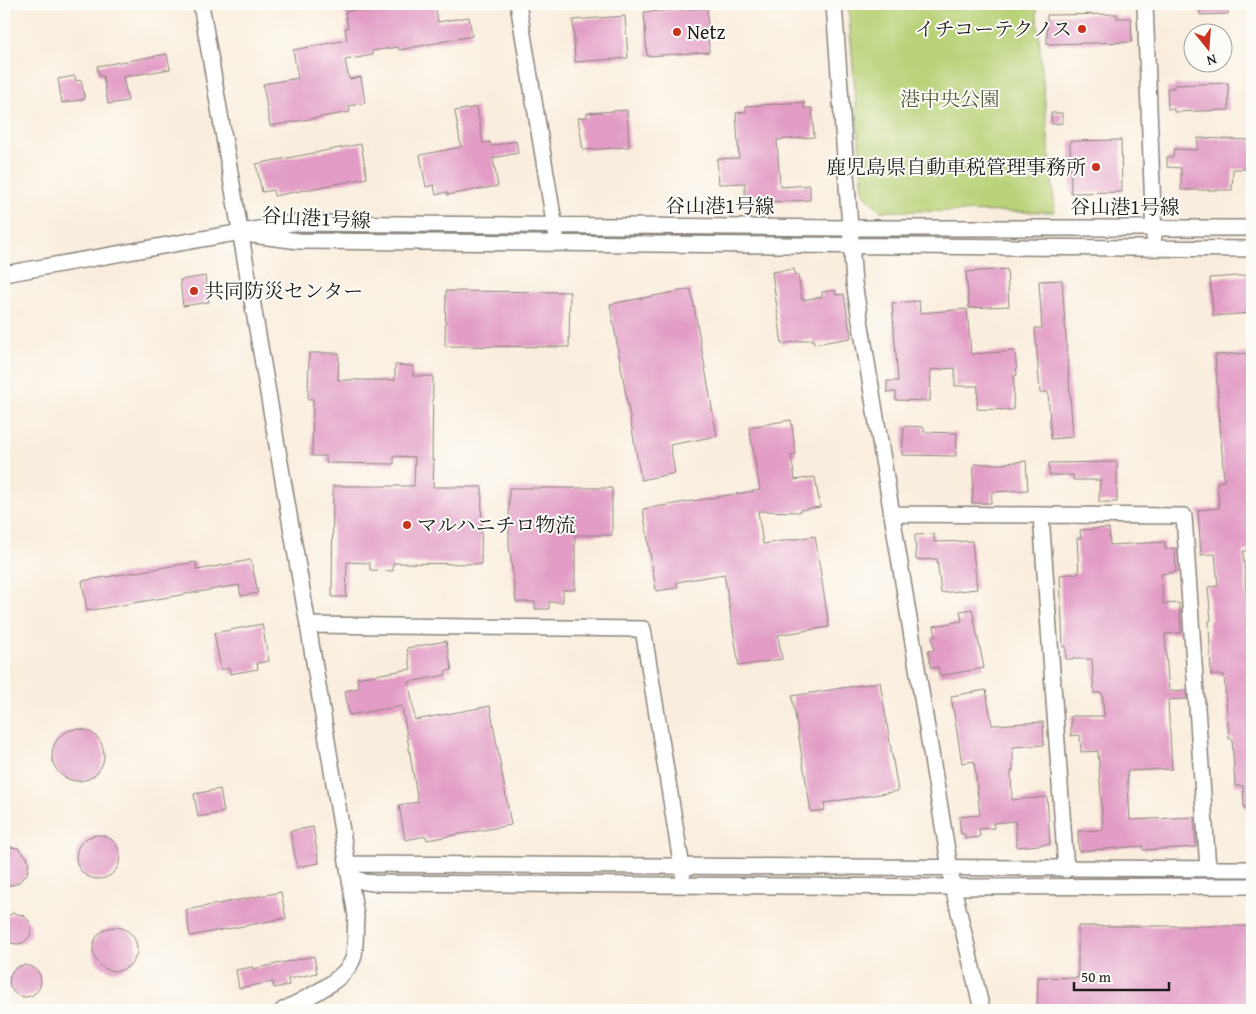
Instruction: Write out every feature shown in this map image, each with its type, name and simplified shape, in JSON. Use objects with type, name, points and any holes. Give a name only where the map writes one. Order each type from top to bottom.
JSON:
[{"type":"street","points":[[201,4],[356,916],[354,956],[348,970],[329,984],[283,1010]]},
{"type":"street","points":[[518,4],[558,242]]},
{"type":"street","points":[[834,4],[854,283],[953,887],[982,1010]]},
{"type":"street","points":[[1145,4],[1154,249]]},
{"type":"street","name":"谷山港1号線","points":[[240,234],[292,223],[850,228],[1252,228]]},
{"type":"street","points":[[4,274],[240,234]]},
{"type":"street","name":"谷山港1号線","points":[[240,234],[299,241],[1252,249]]},
{"type":"street","points":[[892,514],[1184,516],[1208,869]]},
{"type":"street","points":[[1042,515],[1066,870]]},
{"type":"street","points":[[308,625],[643,629],[685,884]]},
{"type":"street","points":[[348,864],[682,865],[1066,870],[1252,869]]},
{"type":"street","points":[[348,864],[354,878],[375,883],[953,887],[1252,886]]},
{"type":"green space","name":"港中央公園","points":[[848,4],[1036,4],[1055,212],[881,211],[863,193]]},
{"type":"building","points":[[403,4],[435,4],[438,22],[469,17],[472,36],[399,50],[398,47],[372,51],[373,55],[345,60],[349,79],[361,77],[365,103],[349,106],[350,112],[270,126],[263,84],[298,78],[293,50],[347,40],[345,28],[348,28],[345,12],[364,9],[364,12],[382,8],[382,11],[403,7]]},
{"type":"building","points":[[1200,4],[1228,4],[1228,14],[1200,15]]},
{"type":"building","name":"Netz","points":[[707,8],[709,52],[647,56],[644,12]]},
{"type":"building","name":"イチコーテクノス","points":[[1117,14],[1117,18],[1131,18],[1132,42],[1047,44],[1047,15]]},
{"type":"building","points":[[625,16],[628,58],[575,62],[573,20]]},
{"type":"building","points":[[167,54],[170,69],[123,77],[128,101],[108,104],[103,76],[99,76],[97,66]]},
{"type":"building","points":[[75,76],[76,81],[81,80],[85,99],[62,103],[58,79]]},
{"type":"building","points":[[1228,83],[1229,110],[1174,112],[1174,109],[1168,109],[1167,88],[1174,88],[1174,85]]},
{"type":"building","points":[[804,102],[804,108],[812,108],[814,137],[777,140],[780,187],[810,185],[810,200],[770,202],[770,200],[745,200],[745,183],[719,184],[717,159],[739,158],[736,113],[746,112],[746,106]]},
{"type":"building","points":[[477,107],[483,143],[490,142],[491,146],[516,141],[518,153],[493,158],[498,186],[447,195],[447,192],[436,195],[434,185],[426,187],[420,155],[461,147],[455,111]]},
{"type":"building","points":[[627,110],[629,147],[583,150],[578,118],[587,117],[587,113]]},
{"type":"building","points":[[1051,113],[1062,113],[1062,123],[1052,124]]},
{"type":"building","points":[[1198,138],[1252,140],[1252,169],[1233,169],[1232,190],[1181,190],[1181,168],[1167,167],[1167,157],[1173,157],[1174,149],[1197,150]]},
{"type":"building","name":"鹿児島県自動車税管理事務所","points":[[1121,140],[1122,192],[1071,193],[1070,141]]},
{"type":"building","points":[[361,144],[367,178],[274,196],[273,190],[262,192],[256,164]]},
{"type":"building","points":[[794,269],[795,275],[798,275],[802,300],[822,297],[822,292],[835,290],[836,295],[844,294],[851,338],[814,344],[813,339],[782,344],[772,272]]},
{"type":"building","points":[[1007,269],[1009,306],[969,308],[966,272]]},
{"type":"building","points":[[1252,275],[1252,313],[1213,316],[1210,278]]},
{"type":"building","name":"共同防災センター","points":[[205,276],[209,302],[183,306],[180,280]]},
{"type":"building","points":[[1062,280],[1073,437],[1051,439],[1048,392],[1040,393],[1035,328],[1042,328],[1039,281]]},
{"type":"building","points":[[691,289],[717,436],[670,445],[675,473],[641,480],[610,304]]},
{"type":"building","points":[[446,291],[570,292],[569,347],[445,346]]},
{"type":"building","points":[[919,301],[920,313],[967,309],[971,354],[1015,351],[1017,375],[1014,376],[1013,410],[977,409],[978,386],[955,386],[955,368],[931,370],[930,401],[896,400],[896,392],[887,392],[887,381],[898,381],[892,303]]},
{"type":"building","points":[[309,353],[339,353],[338,380],[395,380],[395,365],[413,366],[413,376],[433,376],[433,487],[482,487],[481,564],[393,563],[393,571],[370,570],[370,563],[347,562],[346,597],[332,597],[333,486],[414,486],[415,457],[394,456],[394,464],[326,463],[326,456],[312,456],[313,399],[308,399]]},
{"type":"building","points":[[1252,353],[1252,551],[1243,551],[1250,644],[1252,808],[1244,808],[1243,786],[1235,786],[1232,738],[1229,739],[1224,675],[1211,675],[1209,621],[1211,620],[1208,587],[1218,586],[1215,554],[1201,555],[1198,510],[1219,508],[1217,482],[1224,481],[1215,355]]},
{"type":"building","points":[[791,420],[796,455],[791,456],[795,480],[815,477],[820,507],[800,510],[800,512],[758,511],[763,544],[815,536],[829,627],[778,635],[782,659],[739,666],[724,574],[677,582],[677,588],[656,591],[643,509],[760,490],[749,427]]},
{"type":"building","points":[[904,426],[924,427],[924,432],[957,433],[956,456],[902,455]]},
{"type":"building","points":[[1026,461],[1028,490],[992,492],[991,503],[972,503],[974,464],[1005,464]]},
{"type":"building","points":[[1117,462],[1117,502],[1099,502],[1100,480],[1073,480],[1073,475],[1049,475],[1049,463]]},
{"type":"building","points":[[509,488],[612,488],[612,535],[575,535],[575,590],[563,590],[563,602],[549,602],[549,609],[535,609],[535,602],[516,602],[509,545]]},
{"type":"building","points":[[1109,528],[1110,545],[1165,542],[1165,549],[1175,548],[1176,572],[1161,574],[1163,604],[1179,603],[1181,633],[1165,634],[1167,667],[1169,691],[1186,690],[1187,699],[1168,700],[1172,769],[1127,771],[1130,820],[1194,817],[1196,847],[1143,850],[1143,846],[1079,851],[1078,831],[1103,830],[1098,751],[1081,752],[1080,735],[1071,736],[1071,716],[1104,716],[1102,693],[1094,693],[1092,659],[1066,659],[1066,646],[1063,647],[1060,575],[1079,573],[1077,538],[1081,538],[1080,530]]},
{"type":"building","points":[[934,534],[934,542],[972,541],[977,589],[941,593],[937,559],[916,560],[915,535]]},
{"type":"building","points":[[251,560],[258,593],[241,596],[239,585],[87,611],[82,581],[196,562],[197,570]]},
{"type":"building","points":[[972,609],[984,668],[939,676],[938,667],[931,668],[928,651],[934,650],[932,637],[936,636],[934,626],[962,621],[960,611]]},
{"type":"building","points":[[262,624],[269,661],[257,663],[258,669],[230,674],[229,668],[221,670],[214,633]]},
{"type":"building","points":[[446,641],[452,670],[445,671],[446,675],[409,682],[415,720],[490,706],[511,825],[427,840],[426,836],[405,840],[399,805],[418,802],[402,706],[349,715],[345,691],[359,688],[357,678],[411,669],[407,648]]},
{"type":"building","points":[[880,682],[898,791],[824,803],[825,810],[811,812],[792,696]]},
{"type":"building","points":[[986,690],[992,725],[1043,722],[1044,745],[1013,747],[1013,771],[1011,771],[1012,800],[1047,797],[1050,844],[1017,847],[1015,821],[993,823],[994,828],[979,829],[980,837],[965,839],[965,834],[961,834],[959,817],[980,815],[974,761],[962,763],[951,696]]},
{"type":"building","points":[[73,729],[83,729],[97,736],[104,750],[104,760],[97,774],[83,781],[73,781],[63,777],[56,770],[52,760],[52,750],[56,740],[63,733]]},
{"type":"building","points":[[220,789],[224,812],[198,817],[194,794]]},
{"type":"building","points":[[313,827],[319,863],[297,867],[290,831]]},
{"type":"building","points":[[98,835],[110,839],[116,845],[120,857],[116,869],[110,875],[98,879],[86,875],[80,869],[76,857],[80,845],[86,839]]},
{"type":"building","points":[[4,846],[18,848],[27,857],[29,862],[27,874],[18,883],[12,885],[4,885]]},
{"type":"building","points":[[281,892],[286,918],[190,936],[186,910]]},
{"type":"building","points":[[13,913],[23,915],[30,922],[30,936],[23,943],[8,943],[4,940],[4,918]]},
{"type":"building","points":[[1078,926],[1252,926],[1252,1010],[1037,1010],[1038,977],[1078,978]]},
{"type":"building","points":[[115,927],[127,931],[133,937],[137,949],[133,961],[127,967],[115,971],[103,967],[97,961],[93,949],[97,937],[103,931]]},
{"type":"building","points":[[314,956],[317,973],[288,979],[289,985],[274,988],[273,982],[239,988],[236,970],[253,967],[253,969]]},
{"type":"building","points":[[25,965],[36,970],[41,981],[36,992],[25,997],[14,992],[9,981],[14,970]]},
{"type":"place","name":"イチコーテクノス","points":[[1082,29]]},
{"type":"place","name":"Netz","points":[[677,32]]},
{"type":"place","name":"鹿児島県自動車税管理事務所","points":[[1096,167]]},
{"type":"place","name":"共同防災センター","points":[[194,291]]},
{"type":"place","name":"マルハニチロ物流","points":[[407,525]]}]
